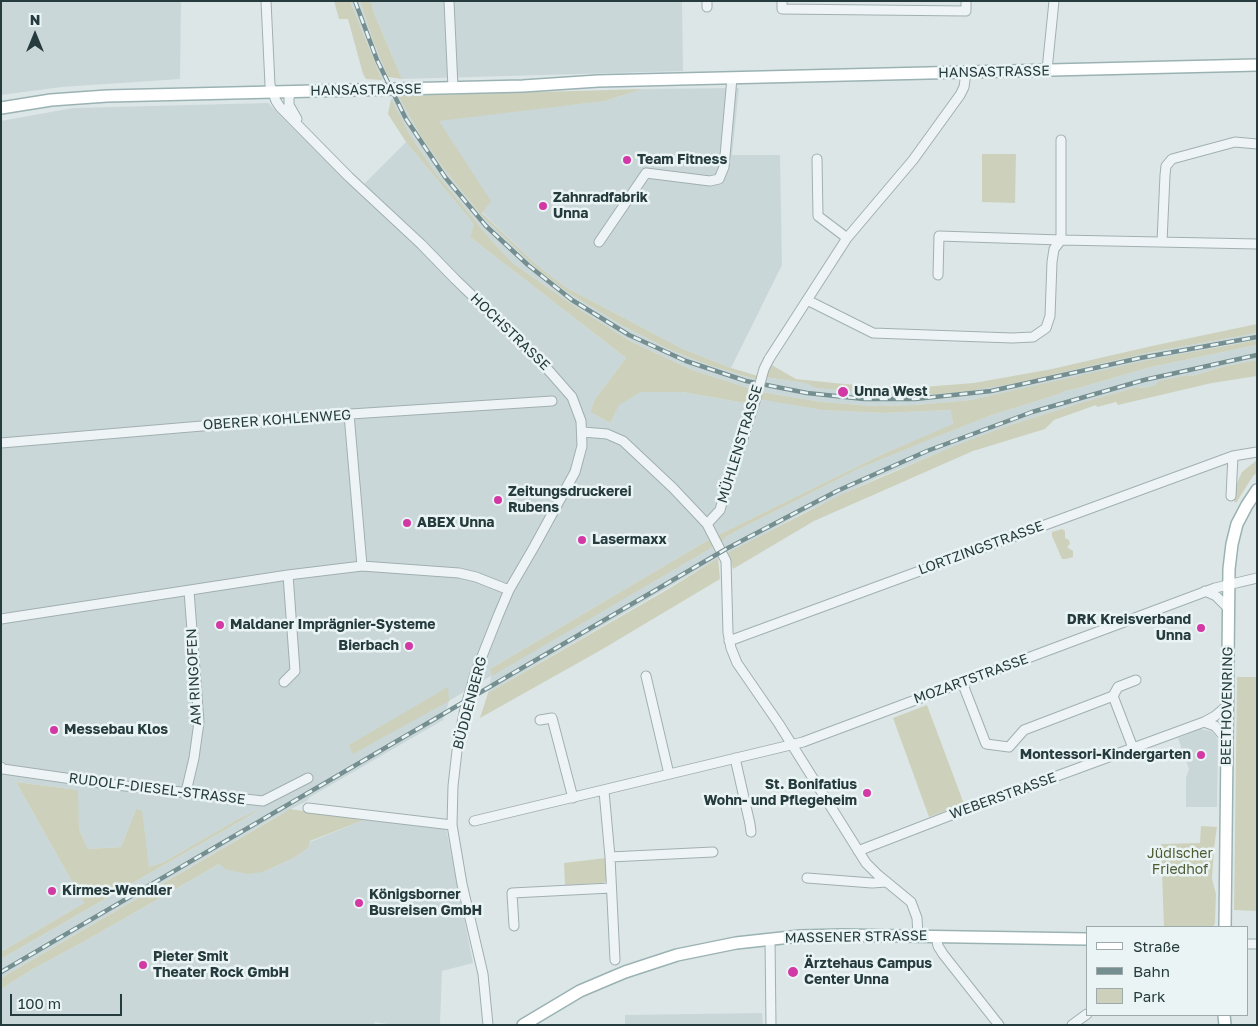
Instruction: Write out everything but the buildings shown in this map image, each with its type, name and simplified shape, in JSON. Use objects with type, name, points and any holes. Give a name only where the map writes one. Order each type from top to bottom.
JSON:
[{"type":"main road","name":"HANSASTRASSE","points":[[1,108],[51,100],[107,96],[561,85],[598,81],[1257,65]]},
{"type":"main road","name":"BEETHOVENRING","points":[[1224,926],[1230,555],[1234,532],[1242,512],[1257,490]]},
{"type":"main road","name":"MASSENER STRASSE","points":[[523,1025],[580,991],[643,965],[707,947],[770,938],[842,934],[1086,938]]},
{"type":"street","points":[[266,1],[268,66],[272,92]]},
{"type":"street","points":[[449,1],[453,88]]},
{"type":"street","points":[[782,1],[782,9],[966,11],[966,1]]},
{"type":"street","points":[[1047,70],[1054,1]]},
{"type":"street","name":"MÜHLENSTRASSE","points":[[707,524],[720,510],[764,369],[769,359],[848,238],[913,160],[960,95],[964,87],[966,73]]},
{"type":"street","points":[[599,242],[646,173],[710,181],[719,179],[724,167],[732,78]]},
{"type":"street","name":"HOCHSTRASSE","points":[[293,91],[289,97],[289,105],[305,133]]},
{"type":"street","name":"HOCHSTRASSE","points":[[272,92],[280,107],[305,133],[550,370],[572,397],[577,407],[583,432]]},
{"type":"street","points":[[807,300],[873,333],[1033,337],[1046,328],[1050,316],[1052,262],[1054,249],[1061,240],[1061,140]]},
{"type":"street","points":[[1162,242],[1166,166],[1172,159],[1235,142],[1257,144]]},
{"type":"street","points":[[817,159],[818,216],[848,238]]},
{"type":"street","points":[[938,275],[939,236],[1257,244]]},
{"type":"street","name":"OBERER KOHLENWEG","points":[[1,442],[350,414],[552,401]]},
{"type":"street","points":[[350,414],[362,566]]},
{"type":"street","points":[[583,432],[607,434],[623,441],[674,488],[707,524],[726,561],[729,641],[737,663],[792,744],[866,863],[911,902],[917,918],[918,936]]},
{"type":"street","name":"BÜDDENBERG","points":[[488,1025],[482,974],[462,884],[452,825],[455,762],[465,709],[484,649],[509,590],[570,482],[580,457],[583,432]]},
{"type":"street","name":"LORTZINGSTRASSE","points":[[729,641],[1233,456],[1257,452]]},
{"type":"street","points":[[1231,496],[1233,456]]},
{"type":"street","points":[[1,619],[288,575],[362,566],[459,573],[476,577],[509,590]]},
{"type":"street","points":[[284,682],[295,671],[288,575]]},
{"type":"street","name":"MOZARTSTRASSE","points":[[474,821],[803,742],[1205,592],[1257,578]]},
{"type":"street","name":"AM RINGOFEN","points":[[186,792],[194,758],[198,722],[189,591]]},
{"type":"street","points":[[1205,592],[1216,596],[1229,608]]},
{"type":"street","points":[[646,676],[669,774]]},
{"type":"street","points":[[962,682],[986,744],[1010,747],[1024,730],[1113,696],[1118,687],[1136,680]]},
{"type":"street","points":[[1113,696],[1133,748]]},
{"type":"street","name":"WEBERSTRASSE","points":[[858,852],[959,812],[1204,722],[1228,706]]},
{"type":"street","points":[[540,720],[552,718],[573,798]]},
{"type":"street","points":[[1204,722],[1216,726],[1227,740]]},
{"type":"street","points":[[735,758],[751,832]]},
{"type":"street","name":"RUDOLF-DIESEL-STRASSE","points":[[2,769],[107,784],[262,801],[308,778]]},
{"type":"street","points":[[604,791],[610,857],[615,960]]},
{"type":"street","points":[[308,808],[452,825]]},
{"type":"street","points":[[610,857],[713,852]]},
{"type":"street","points":[[807,878],[872,883],[887,882]]},
{"type":"street","points":[[514,926],[512,893],[612,888]]},
{"type":"street","points":[[936,936],[938,946],[943,954],[999,1025]]},
{"type":"street","points":[[770,938],[771,1025]]},
{"type":"street","points":[[1072,1025],[1086,1015]]},
{"type":"shaded area","points":[[1,1],[181,1],[180,79],[62,87],[1,95]]},
{"type":"shaded area","points":[[350,1],[360,1],[373,41],[388,77],[382,80]]},
{"type":"shaded area","points":[[371,1],[682,1],[683,71],[402,79],[374,13]]},
{"type":"shaded area","points":[[739,88],[732,155],[780,155],[782,265],[731,368],[683,349],[567,288],[538,266],[482,212],[438,120],[605,101],[643,89]]},
{"type":"shaded area","points":[[398,96],[422,138],[480,214],[537,269],[567,292],[621,325],[668,349],[708,365],[758,380],[755,390],[692,370],[630,341],[576,307],[514,264],[492,241],[435,172],[396,110],[391,99]]},
{"type":"shaded area","points":[[268,103],[357,191],[406,142],[474,224],[470,237],[626,358],[595,399],[590,412],[610,423],[618,405],[641,392],[682,392],[745,403],[753,397],[822,410],[882,413],[952,410],[953,425],[883,454],[710,539],[490,669],[492,675],[713,547],[718,558],[488,693],[491,676],[449,701],[443,720],[1,978],[1,959],[258,811],[238,819],[164,862],[149,867],[136,809],[121,847],[88,849],[79,829],[77,790],[16,782],[84,903],[1,952],[1,121],[73,108]]},
{"type":"shaded area","points":[[1257,333],[1257,340],[971,400],[916,405],[872,406],[822,402],[761,392],[765,377],[805,383],[816,388],[859,392],[917,393],[1012,384],[1152,352]]},
{"type":"shaded area","points":[[1257,345],[1257,360],[1226,366],[1192,376],[1187,375],[1160,381],[1155,385],[1143,388],[1137,387],[1004,427],[879,477],[799,515],[735,550],[728,552],[722,542],[726,537],[738,530],[858,469],[989,416],[1059,394],[1063,391],[1151,367]]},
{"type":"shaded area","name":"Montessori-Kindergarten","points":[[1200,729],[1211,731],[1218,740],[1217,807],[1186,807],[1186,778],[1189,769],[1178,738]]},
{"type":"shaded area","points":[[364,820],[446,828],[473,963],[442,971],[440,1025],[393,1025],[375,1022],[374,1025],[1,1025],[1,989],[33,969],[219,864],[263,872],[294,858],[309,847],[310,842]]},
{"type":"shaded area","points":[[762,1013],[763,1025],[625,1025],[625,1015]]},
{"type":"green space","points":[[334,1],[350,1],[382,80],[366,79],[348,19],[339,19]]},
{"type":"green space","points":[[360,1],[371,1],[374,13],[402,79],[388,77],[373,41]]},
{"type":"green space","points":[[643,89],[605,101],[439,121],[491,201],[482,213],[538,266],[567,288],[683,349],[731,368],[758,376],[758,380],[708,365],[668,349],[621,325],[567,292],[537,269],[480,214],[422,138],[398,96]]},
{"type":"green space","points":[[391,99],[410,135],[435,172],[492,241],[514,264],[576,307],[630,341],[692,370],[755,390],[753,397],[745,403],[682,392],[641,392],[619,405],[610,423],[590,412],[595,399],[626,358],[470,237],[474,224],[406,142],[388,114]]},
{"type":"green space","points":[[982,154],[1016,154],[1015,203],[982,202]]},
{"type":"green space","points":[[1257,324],[1257,333],[1152,352],[1012,384],[969,391],[918,396],[916,393],[859,392],[816,388],[805,383],[765,377],[770,364],[796,379],[844,384],[910,388],[974,383],[1052,369]]},
{"type":"green space","points":[[1257,340],[1257,345],[1151,367],[1064,391],[989,416],[858,469],[738,530],[726,537],[722,542],[718,535],[883,454],[953,424],[951,410],[882,413],[822,410],[759,399],[761,392],[822,402],[872,406],[916,405],[971,400],[1144,361]]},
{"type":"green space","points":[[1257,360],[1257,376],[1212,383],[1118,405],[1116,402],[1097,407],[1096,405],[1054,420],[1045,429],[973,451],[814,521],[733,569],[728,552],[840,495],[952,447],[1004,427],[1080,403],[1137,387],[1143,388],[1155,385],[1159,381],[1187,375],[1192,376],[1226,366]]},
{"type":"green space","points":[[1257,460],[1257,473],[1253,476],[1236,503],[1233,500],[1242,472]]},
{"type":"green space","points":[[1062,529],[1065,531],[1065,538],[1069,540],[1070,544],[1067,547],[1073,551],[1073,557],[1066,559],[1062,559],[1052,536],[1052,532]]},
{"type":"green space","points":[[710,539],[713,547],[492,676],[490,669]]},
{"type":"green space","points":[[718,558],[720,579],[601,650],[480,718],[488,693],[670,588]]},
{"type":"green space","points":[[1237,677],[1257,677],[1257,911],[1234,910]]},
{"type":"green space","points":[[448,687],[449,701],[353,754],[349,745]]},
{"type":"green space","points":[[927,705],[964,804],[929,817],[893,718]]},
{"type":"green space","points":[[16,782],[78,790],[79,829],[88,849],[121,847],[136,809],[142,810],[149,867],[164,862],[238,819],[263,808],[1,959],[1,952],[84,903]]},
{"type":"green space","points":[[290,809],[364,820],[310,841],[309,847],[294,858],[263,872],[248,874],[227,870],[219,864],[1,989],[1,978]]},
{"type":"green space","name":"Jüdischer Friedhof","points":[[1201,826],[1217,827],[1212,879],[1216,894],[1215,923],[1214,926],[1164,926],[1161,844],[1200,843]]},
{"type":"green space","points":[[606,858],[607,879],[604,883],[565,885],[564,863]]},
{"type":"railway","points":[[355,1],[377,60],[406,119],[445,177],[486,226],[528,265],[572,300],[629,335],[686,361],[746,381],[807,393],[864,399],[915,399],[991,391],[1140,358],[1257,337]]},
{"type":"railway","points":[[1,972],[726,549],[837,491],[927,451],[1032,412],[1144,380],[1257,355]]},
{"type":"place","name":"Team Fitness","points":[[627,160]]},
{"type":"place","name":"Zahnradfabrik Unna","points":[[543,206]]},
{"type":"place","name":"Unna West","points":[[843,392]]},
{"type":"place","name":"Zeitungsdruckerei Rubens","points":[[498,500]]},
{"type":"place","name":"ABEX Unna","points":[[407,523]]},
{"type":"place","name":"Lasermaxx","points":[[582,540]]},
{"type":"place","name":"Maldaner Imprägnier-Systeme","points":[[220,625]]},
{"type":"place","name":"DRK Kreisverband Unna","points":[[1201,628]]},
{"type":"place","name":"Bierbach","points":[[409,646]]},
{"type":"place","name":"Messebau Klos","points":[[54,730]]},
{"type":"place","name":"Montessori-Kindergarten","points":[[1201,755]]},
{"type":"place","name":"St. Bonifatius Wohn- und Pflegeheim","points":[[867,793]]},
{"type":"place","name":"Kirmes-Wendler","points":[[52,891]]},
{"type":"place","name":"Königsborner Busreisen GmbH","points":[[359,903]]},
{"type":"place","name":"Pieter Smit Theater Rock GmbH","points":[[143,965]]},
{"type":"place","name":"Ärztehaus Campus Center Unna","points":[[793,972]]}]
